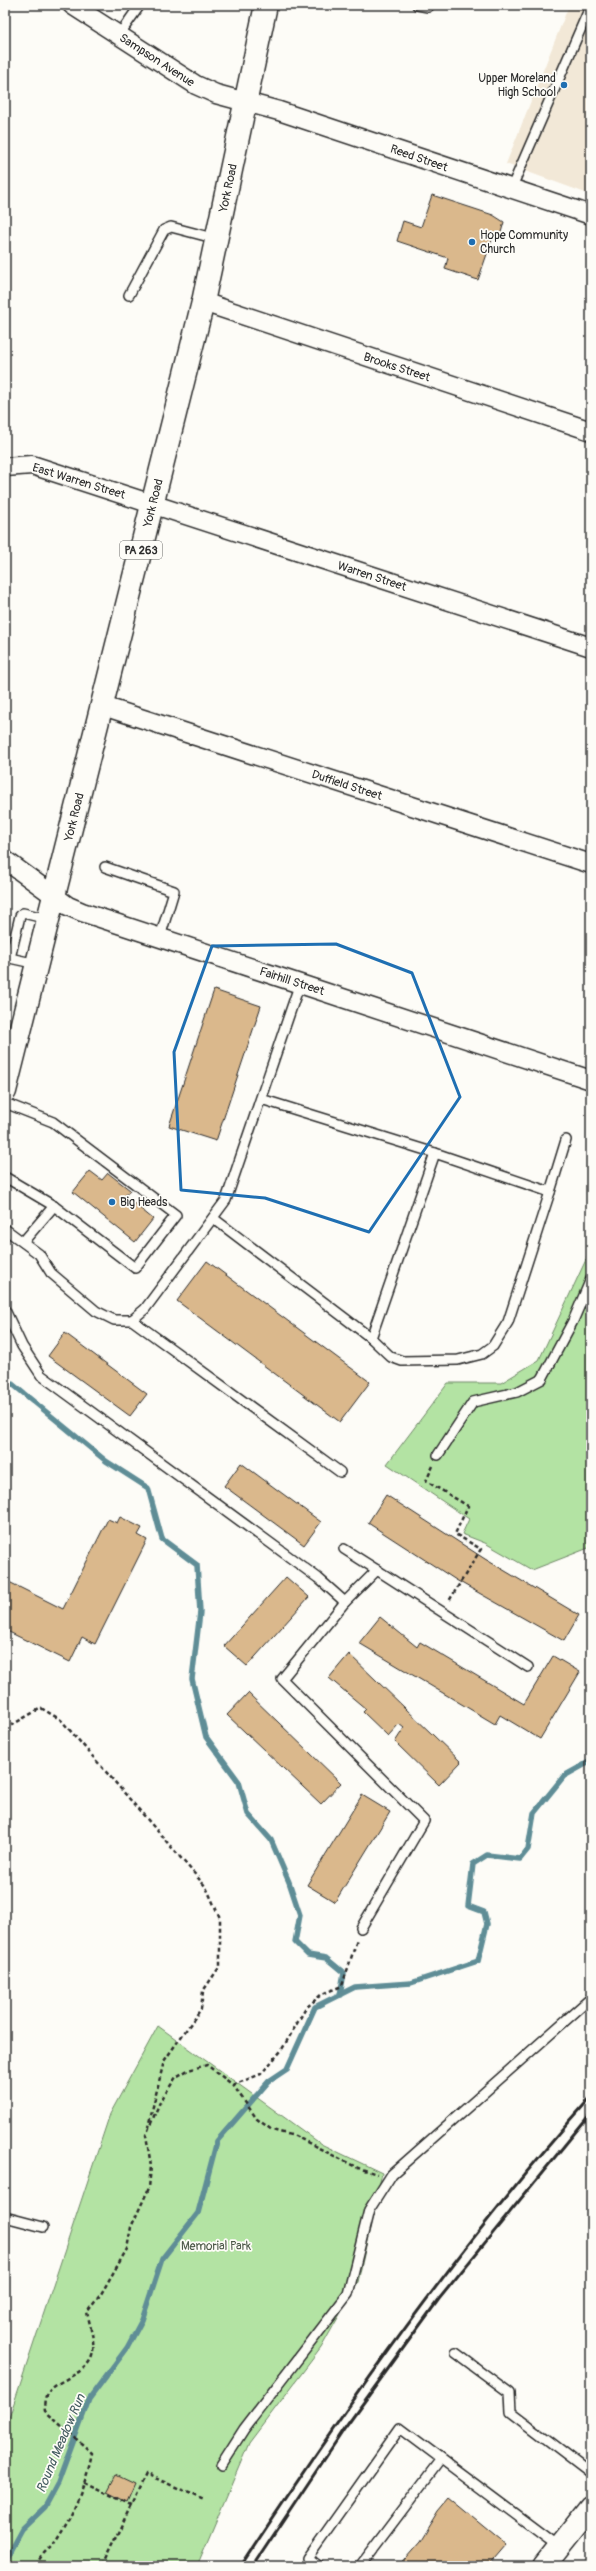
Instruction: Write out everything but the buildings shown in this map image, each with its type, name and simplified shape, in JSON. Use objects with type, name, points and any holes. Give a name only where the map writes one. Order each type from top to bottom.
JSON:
[{"type":"main road","name":"York Road","points":[[5,1091],[103,706],[203,302],[247,102],[266,5]]},
{"type":"main road","points":[[544,2566],[559,2547],[587,2519]]},
{"type":"street","name":"Sampson Avenue","points":[[72,5],[196,85],[247,102]]},
{"type":"street","name":"Reed Street","points":[[247,102],[279,111],[591,216]]},
{"type":"street","name":"Brooks Street","points":[[203,302],[591,431]]},
{"type":"street","name":"East Warren Street","points":[[5,467],[32,465],[153,504]]},
{"type":"street","name":"Warren Street","points":[[153,504],[591,648]]},
{"type":"street","name":"Duffield Street","points":[[103,706],[591,864]]},
{"type":"street","name":"Fairhill Street","points":[[8,867],[82,912],[591,1080]]},
{"type":"lane","points":[[119,35],[140,5]]},
{"type":"lane","points":[[417,5],[428,7],[430,5]]},
{"type":"lane","points":[[511,189],[591,5]]},
{"type":"lane","points":[[129,295],[164,230],[171,227],[217,240]]},
{"type":"lane","points":[[105,867],[174,891],[160,937]]},
{"type":"lane","points":[[37,964],[7,958],[20,916],[24,914],[48,919]]},
{"type":"lane","points":[[132,1320],[145,1309],[226,1200],[300,984]]},
{"type":"lane","points":[[261,1100],[435,1153],[550,1192]]},
{"type":"lane","points":[[5,1103],[53,1122],[176,1215],[134,1268],[54,1206],[5,1178]]},
{"type":"lane","points":[[213,1218],[371,1338],[391,1357],[402,1361],[458,1360],[482,1354],[493,1346],[508,1322],[566,1140]]},
{"type":"lane","points":[[371,1338],[435,1153]]},
{"type":"lane","points":[[23,1242],[54,1206]]},
{"type":"lane","points":[[5,1229],[39,1254],[51,1273],[96,1311],[114,1320],[132,1320],[340,1472]]},
{"type":"lane","points":[[438,1455],[473,1402],[517,1392],[542,1379],[573,1321],[591,1279]]},
{"type":"lane","points":[[5,1310],[22,1346],[41,1375],[318,1578],[345,1602]]},
{"type":"lane","points":[[344,1549],[528,1667]]},
{"type":"lane","points":[[361,1928],[424,1821],[282,1679],[345,1602],[377,1570]]},
{"type":"lane","points":[[221,2466],[244,2429],[348,2294],[369,2210],[392,2174],[591,1998]]},
{"type":"lane","points":[[5,2217],[43,2226]]},
{"type":"lane","points":[[456,2353],[510,2393],[511,2412],[591,2473]]},
{"type":"lane","points":[[319,2566],[308,2558],[400,2428],[559,2547]]},
{"type":"lane","points":[[360,2566],[441,2459]]},
{"type":"path","points":[[438,1455],[426,1481],[468,1506],[455,1534],[481,1549],[443,1612]]},
{"type":"path","points":[[5,1729],[41,1708],[50,1712],[61,1720],[206,1887],[220,1918],[220,1966],[203,1992],[201,2009],[164,2061],[146,2135],[151,2166],[149,2188],[131,2227],[127,2249],[101,2294],[88,2312],[94,2347],[91,2358],[75,2375],[51,2387],[43,2403],[45,2411],[92,2453],[84,2482],[58,2538],[43,2553],[36,2566]]},
{"type":"path","points":[[233,2085],[261,2074],[281,2051],[306,2008],[322,1994],[342,1986],[361,1928]]},
{"type":"path","points":[[146,2135],[160,2102],[169,2085],[176,2077],[188,2070],[208,2065],[233,2085],[257,2119],[272,2130],[295,2136],[358,2168],[374,2172],[388,2180]]},
{"type":"path","points":[[102,2566],[146,2474],[205,2500]]},
{"type":"path","points":[[84,2482],[131,2505]]},
{"type":"highlighted area","points":[[336,944],[412,973],[460,1097],[369,1232],[265,1198],[181,1190],[174,1052],[212,946]]},
{"type":"shaded area","name":"Upper Moreland High School","points":[[569,5],[591,5],[591,195],[506,164]]},
{"type":"green space","points":[[591,1249],[591,1547],[532,1570],[485,1543],[462,1534],[469,1519],[387,1464],[448,1383],[501,1383],[539,1360]]},
{"type":"green space","name":"Memorial Park","points":[[158,2026],[321,2144],[382,2173],[358,2282],[321,2348],[249,2443],[197,2566],[5,2566],[5,2430],[110,2114]]},
{"type":"waterway","points":[[5,1378],[106,1461],[148,1488],[162,1539],[197,1565],[200,1612],[192,1679],[206,1737],[239,1782],[248,1814],[271,1840],[289,1882],[300,1915],[295,1942],[308,1955],[326,1958],[344,1973],[340,1995]]},
{"type":"waterway","name":"Round Meadow Run","points":[[5,2560],[22,2529],[45,2507],[58,2483],[89,2399],[127,2348],[142,2320],[162,2259],[198,2213],[217,2141],[269,2081],[287,2069],[315,2007],[355,1987],[411,1983],[478,1961],[487,1924],[484,1912],[468,1906],[473,1864],[487,1855],[520,1859],[528,1849],[534,1813],[564,1776],[591,1761]]},
{"type":"railway","points":[[241,2566],[364,2384],[407,2325],[497,2209],[543,2152],[591,2097]]},
{"type":"railway","points":[[253,2566],[345,2428],[439,2299],[591,2113]]},
{"type":"place","name":"Upper Moreland High School","points":[[564,85]]},
{"type":"place","name":"Hope Community Church","points":[[472,242]]},
{"type":"place","name":"Big Heads","points":[[112,1202]]}]
